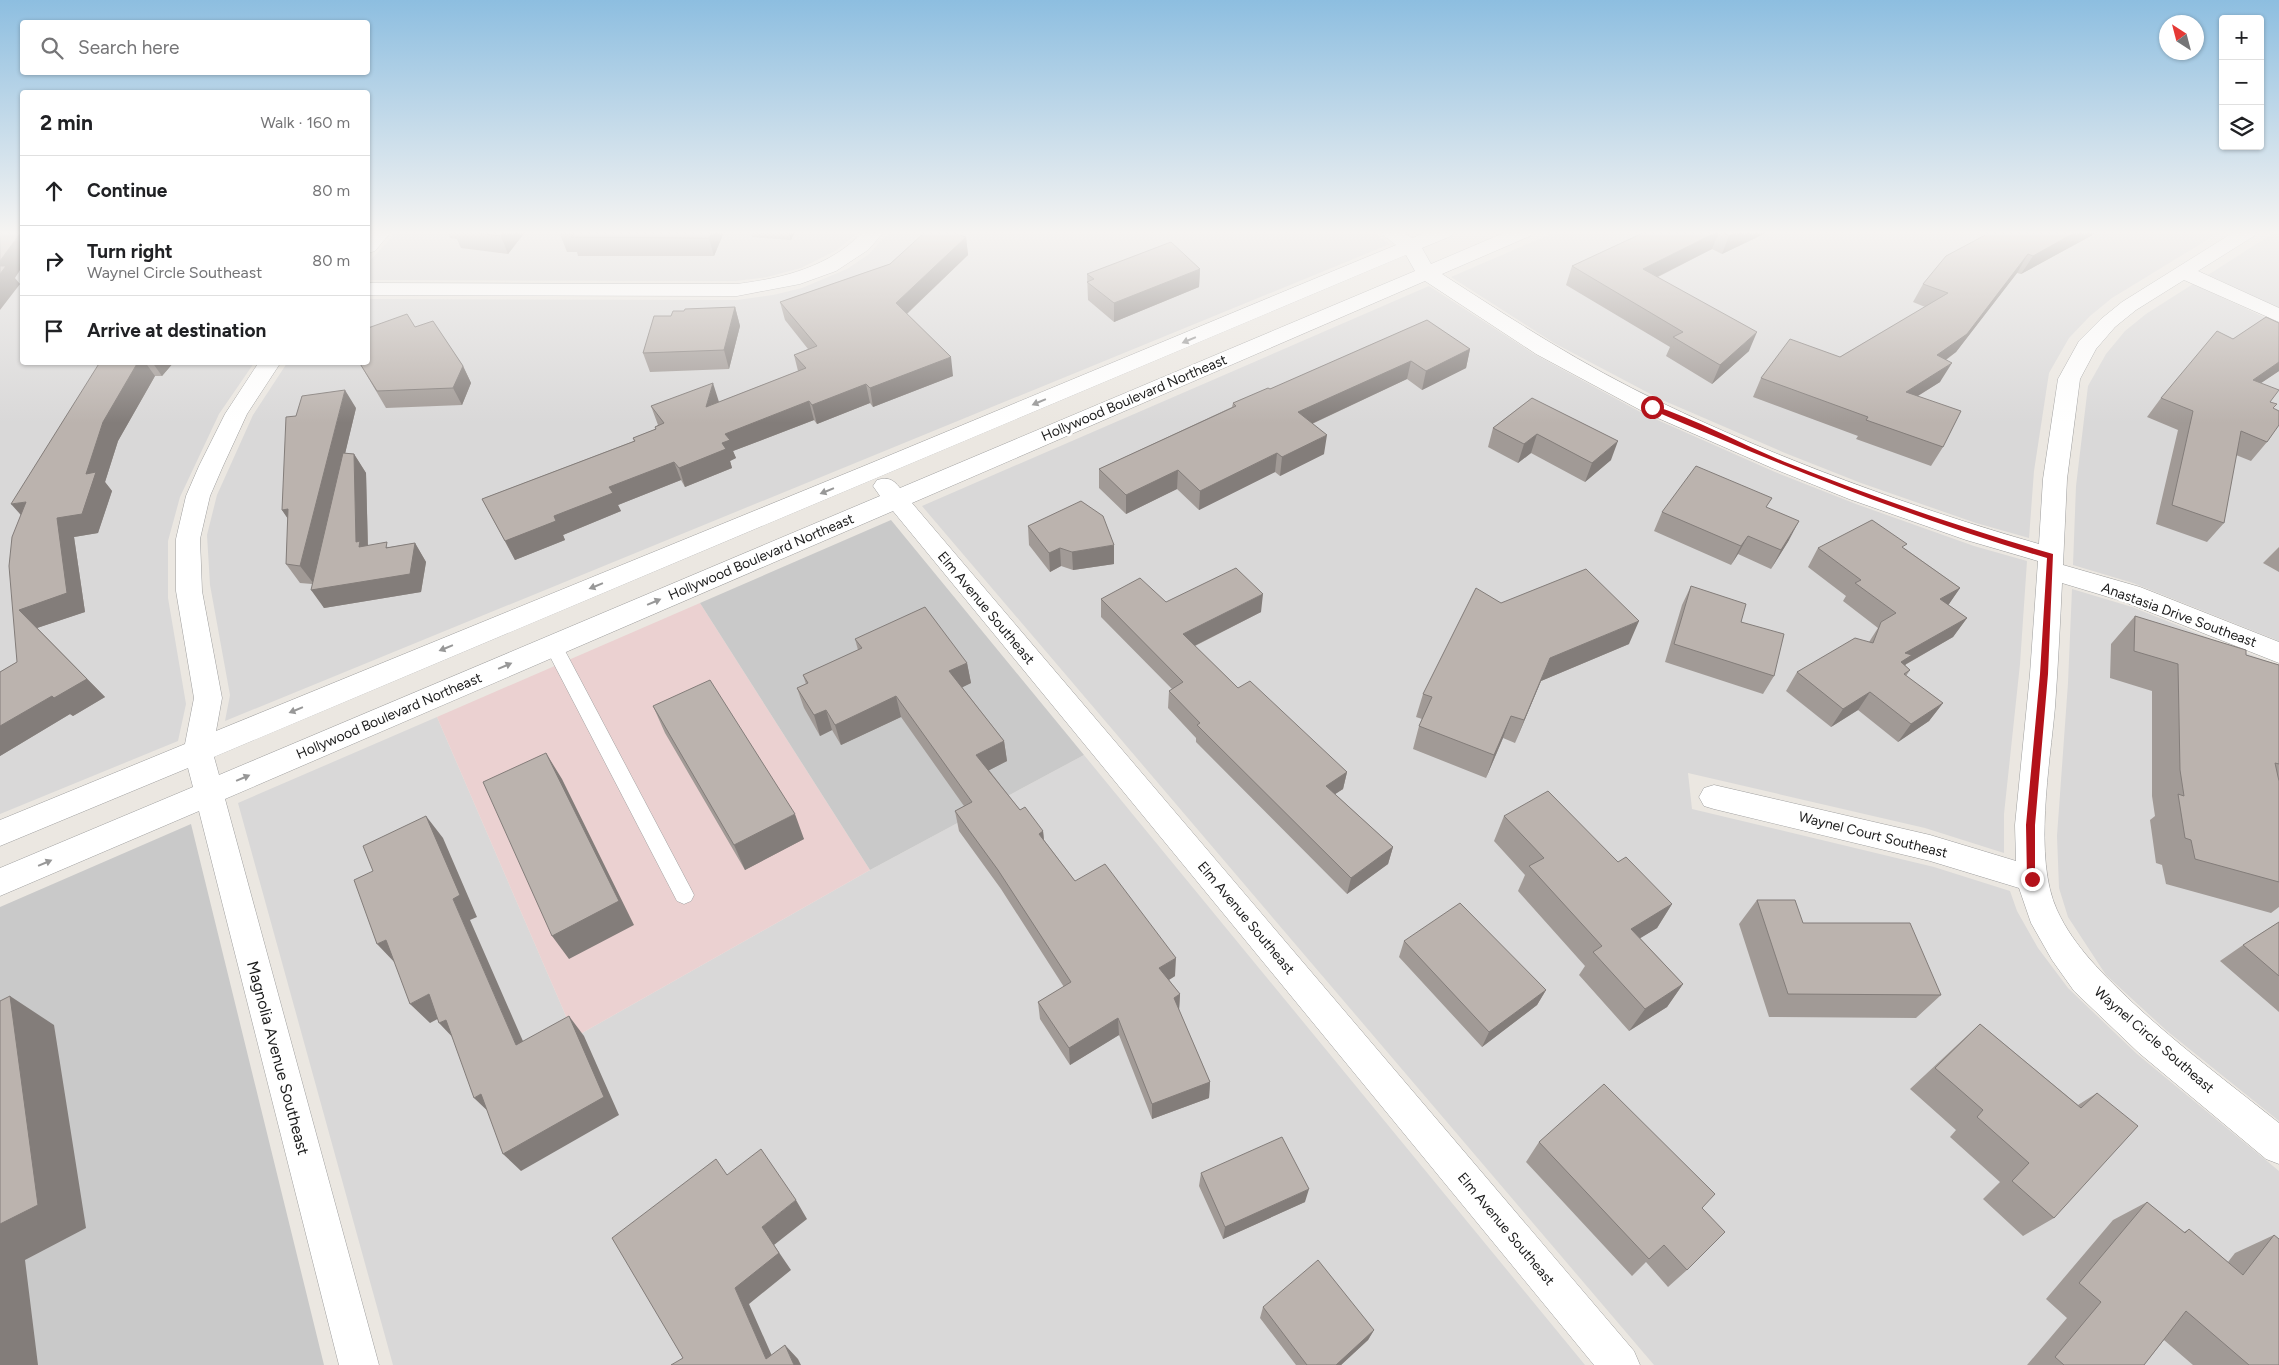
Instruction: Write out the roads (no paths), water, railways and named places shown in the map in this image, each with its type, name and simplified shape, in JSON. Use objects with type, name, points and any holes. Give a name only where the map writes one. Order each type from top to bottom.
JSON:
[{"type":"street","points":[[0,833],[1295,296]]},
{"type":"street","name":"Hollywood Boulevard Northeast","points":[[0,882],[1373,296]]},
{"type":"street","name":"Anastasia Drive Southeast","points":[[1461,296],[1544,349],[1652,407],[1780,463],[1858,493],[1976,534],[2279,653]]},
{"type":"street","name":"Waynel Circle Southeast","points":[[2145,296],[2129,306],[2108,324],[2087,346],[2069,379],[2055,479],[2044,674],[2030,825],[2032,879],[2042,913],[2063,950],[2086,980],[2151,1042],[2279,1146]]},
{"type":"street","points":[[2235,296],[2279,316]]},
{"type":"street","points":[[198,751],[208,698],[189,591],[188,539],[198,496],[211,466],[236,414],[268,365]]},
{"type":"street","name":"Elm Avenue Southeast","points":[[872,472],[1620,1365]]},
{"type":"street","name":"Magnolia Avenue Southeast","points":[[198,751],[358,1365]]},
{"type":"street","name":"Waynel Court Southeast","points":[[1714,797],[1930,848],[2032,879]]},
{"type":"lane","points":[[553,645],[684,895]]}]
